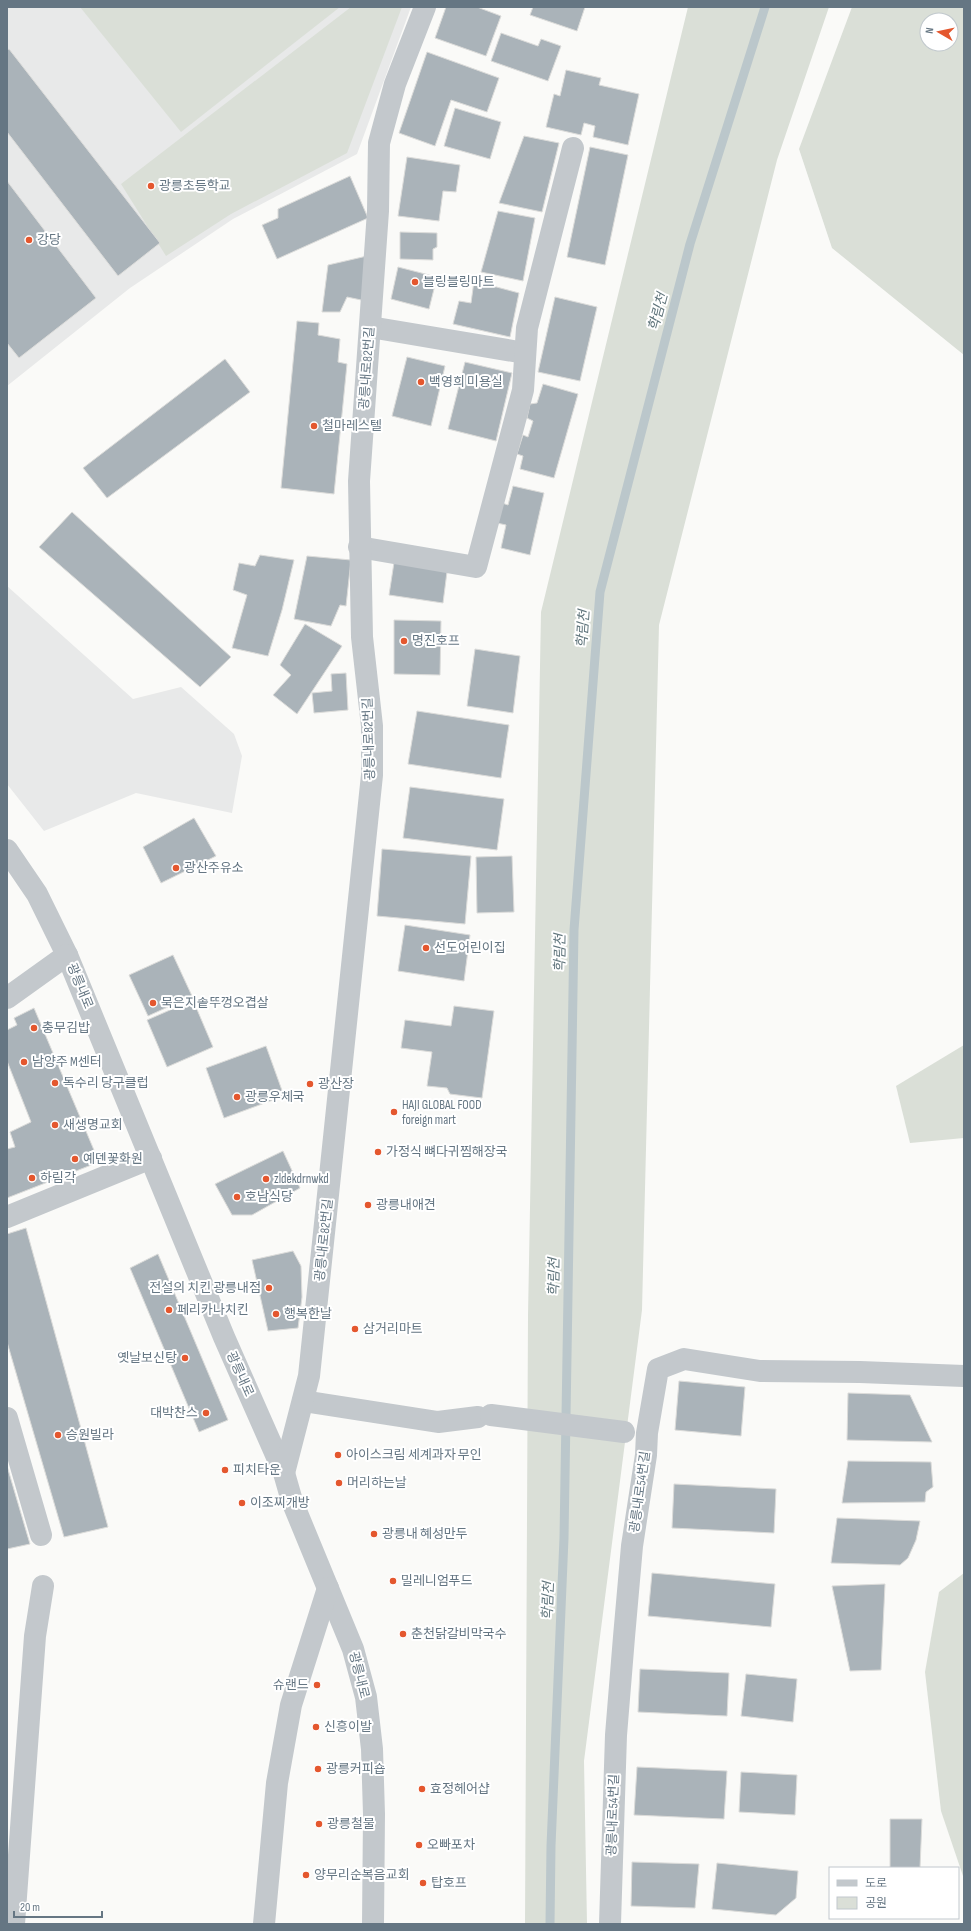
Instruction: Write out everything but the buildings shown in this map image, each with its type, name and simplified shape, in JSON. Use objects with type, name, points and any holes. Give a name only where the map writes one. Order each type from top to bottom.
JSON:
[{"type":"street","name":"광릉내로82번길","points":[[284,1473],[309,1376],[372,775],[372,726],[362,637],[359,547],[359,480],[378,211],[379,143],[395,84],[425,7]]},
{"type":"street","points":[[359,547],[476,567],[522,390],[527,328],[573,148]]},
{"type":"street","points":[[370,327],[525,353]]},
{"type":"street","name":"광릉내로","points":[[7,850],[37,894],[67,955],[224,1337],[284,1473],[292,1501],[353,1649],[366,1697],[372,1749],[374,1814],[373,1924]]},
{"type":"street","points":[[7,998],[67,955]]},
{"type":"street","points":[[7,1217],[151,1158]]},
{"type":"street","name":"광릉내로54번길","points":[[610,1924],[616,1735],[624,1637],[632,1546],[646,1455],[647,1434],[658,1370],[684,1359],[760,1371],[860,1372],[964,1376]]},
{"type":"street","points":[[303,1401],[438,1422],[485,1416],[624,1432]]},
{"type":"street","points":[[7,1418],[41,1535]]},
{"type":"street","points":[[14,1924],[35,1636],[42,1586]]},
{"type":"street","points":[[264,1924],[277,1783],[291,1705],[328,1588]]},
{"type":"shaded area","name":"광릉초등학교","points":[[7,7],[411,7],[357,154],[233,219],[130,288],[7,386]]},
{"type":"shaded area","points":[[7,586],[133,699],[181,687],[234,734],[242,756],[232,813],[136,793],[44,831],[7,784]]},
{"type":"green space","points":[[80,7],[340,7],[181,132]]},
{"type":"green space","points":[[351,7],[402,7],[347,153],[231,214],[166,256],[121,184]]},
{"type":"green space","points":[[688,7],[829,7],[777,160],[659,625],[642,1310],[584,1761],[587,1924],[525,1924],[528,1316],[541,612]]},
{"type":"green space","points":[[852,7],[964,7],[964,355],[832,248],[799,149]]},
{"type":"green space","points":[[964,1045],[964,1138],[910,1143],[896,1086]]},
{"type":"green space","points":[[964,1573],[964,1879],[941,1811],[925,1672],[939,1592]]},
{"type":"waterway","name":"학림천","points":[[550,1924],[551,1846],[564,1538],[574,930],[600,592],[690,244],[765,7]]},
{"type":"place","name":"광릉초등학교","points":[[151,186]]},
{"type":"place","name":"강당","points":[[29,240]]},
{"type":"place","name":"블링블링마트","points":[[415,282]]},
{"type":"place","name":"백영희 미용실","points":[[421,382]]},
{"type":"place","name":"철마레스텔","points":[[314,426]]},
{"type":"place","name":"명진호프","points":[[404,641]]},
{"type":"place","name":"광산주유소","points":[[176,868]]},
{"type":"place","name":"선도어린이집","points":[[426,948]]},
{"type":"place","name":"묵은지솥뚜껑오겹살","points":[[153,1003]]},
{"type":"place","name":"충무김밥","points":[[34,1028]]},
{"type":"place","name":"남양주 M센터","points":[[24,1062]]},
{"type":"place","name":"독수리 당구클럽","points":[[55,1083]]},
{"type":"place","name":"광산장","points":[[310,1084]]},
{"type":"place","name":"광릉우체국","points":[[237,1097]]},
{"type":"place","name":"HAJI GLOBAL FOOD foreign mart","points":[[394,1112]]},
{"type":"place","name":"새생명교회","points":[[55,1125]]},
{"type":"place","name":"가정식 뼈다귀찜해장국","points":[[378,1152]]},
{"type":"place","name":"예덴꽃화원","points":[[75,1159]]},
{"type":"place","name":"하림각","points":[[32,1178]]},
{"type":"place","name":"zldekdrnwkd","points":[[266,1179]]},
{"type":"place","name":"호남식당","points":[[237,1197]]},
{"type":"place","name":"광릉내애견","points":[[368,1205]]},
{"type":"place","name":"전설의 치킨 광릉내점","points":[[269,1288]]},
{"type":"place","name":"페리카나치킨","points":[[169,1310]]},
{"type":"place","name":"행복한날","points":[[276,1314]]},
{"type":"place","name":"삼거리마트","points":[[355,1329]]},
{"type":"place","name":"옛날보신탕","points":[[185,1358]]},
{"type":"place","name":"대박찬스","points":[[206,1413]]},
{"type":"place","name":"승원빌라","points":[[58,1435]]},
{"type":"place","name":"아이스크림 세계과자 무인","points":[[338,1455]]},
{"type":"place","name":"피치타운","points":[[225,1470]]},
{"type":"place","name":"머리하는날","points":[[339,1483]]},
{"type":"place","name":"이조찌개방","points":[[242,1503]]},
{"type":"place","name":"광릉내 혜성만두","points":[[374,1534]]},
{"type":"place","name":"밀레니엄푸드","points":[[393,1581]]},
{"type":"place","name":"춘천닭갈비막국수","points":[[403,1634]]},
{"type":"place","name":"슈랜드","points":[[317,1685]]},
{"type":"place","name":"신흥이발","points":[[316,1727]]},
{"type":"place","name":"광릉커피숍","points":[[318,1769]]},
{"type":"place","name":"효정헤어샵","points":[[422,1789]]},
{"type":"place","name":"광릉철물","points":[[319,1824]]},
{"type":"place","name":"오빠포차","points":[[419,1845]]},
{"type":"place","name":"양무리순복음교회","points":[[306,1875]]},
{"type":"place","name":"탑호프","points":[[423,1883]]}]
